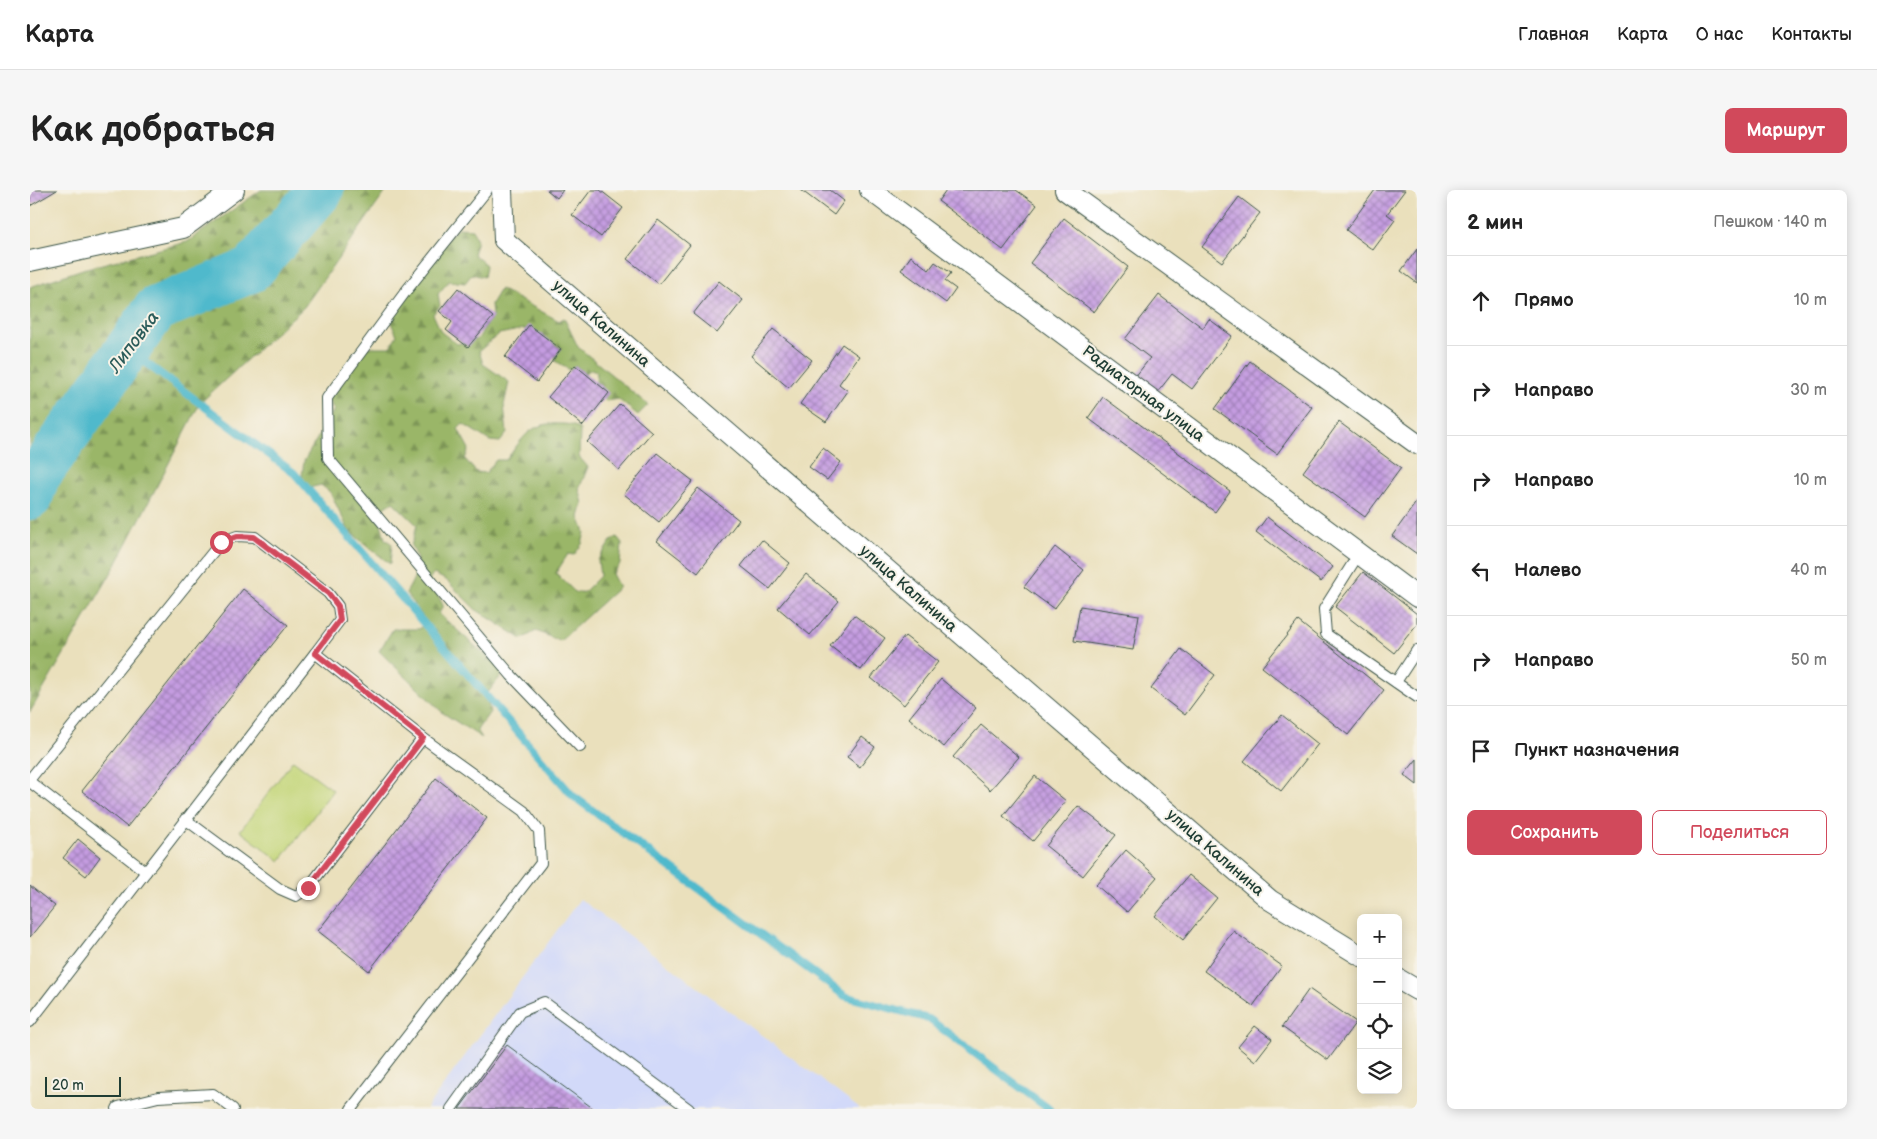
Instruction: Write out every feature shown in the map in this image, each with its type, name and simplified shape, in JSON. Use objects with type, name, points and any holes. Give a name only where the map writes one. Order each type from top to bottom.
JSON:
[{"type":"street","points":[[30,261],[183,228],[234,190]]},
{"type":"street","name":"улица Калинина","points":[[502,190],[504,240],[1270,900],[1357,954]]},
{"type":"street","name":"Радиаторная улица","points":[[870,190],[1358,555],[1417,596]]},
{"type":"street","points":[[1065,190],[1417,444]]},
{"type":"street","points":[[1402,981],[1417,990]]},
{"type":"lane","points":[[487,190],[406,291],[327,398],[328,458],[511,675],[580,747]]},
{"type":"lane","points":[[30,1022],[146,872],[185,819],[340,620],[338,606],[328,593],[254,537],[237,536],[221,542],[30,781],[146,872]]},
{"type":"lane","points":[[1358,555],[1324,609],[1326,634],[1417,697]]},
{"type":"lane","points":[[1396,682],[1417,650]]},
{"type":"lane","points":[[315,653],[423,738],[524,811],[539,831],[541,863],[351,1109]]},
{"type":"lane","points":[[185,819],[280,889],[296,896],[308,888],[423,738]]},
{"type":"lane","points":[[451,1109],[520,1012],[544,1002],[689,1109]]},
{"type":"lane","points":[[116,1109],[158,1097],[213,1094],[233,1109]]},
{"type":"shaded area","points":[[580,899],[860,1109],[426,1109]]},
{"type":"green space","points":[[261,190],[387,190],[304,307],[200,403],[117,563],[30,712],[30,287],[83,269],[187,242]]},
{"type":"green space","points":[[458,228],[472,229],[477,240],[473,254],[486,265],[484,277],[472,274],[465,283],[449,281],[438,294],[440,306],[433,314],[441,332],[457,344],[478,339],[492,315],[491,304],[500,289],[559,321],[564,318],[578,347],[648,405],[638,415],[618,399],[606,401],[595,392],[597,372],[592,369],[579,376],[555,361],[558,349],[538,333],[524,329],[499,334],[479,351],[483,364],[509,382],[504,405],[507,433],[500,442],[490,441],[463,424],[458,429],[469,449],[465,459],[476,472],[486,473],[496,460],[506,460],[522,439],[533,429],[548,424],[567,424],[575,427],[580,430],[579,457],[588,467],[579,489],[583,503],[579,517],[585,532],[582,544],[574,555],[568,554],[556,573],[576,593],[584,592],[600,576],[598,560],[611,541],[617,537],[622,543],[620,564],[612,574],[619,587],[560,641],[536,631],[522,639],[475,609],[446,580],[434,574],[429,579],[443,605],[439,614],[492,661],[508,667],[486,695],[490,712],[477,730],[482,738],[443,713],[379,651],[393,629],[420,629],[425,620],[406,593],[417,564],[415,552],[411,546],[417,525],[393,502],[378,512],[385,539],[392,544],[390,564],[349,531],[330,492],[321,485],[308,488],[301,483],[304,461],[334,410],[328,399],[362,347],[390,347],[397,335],[390,321],[414,275]]},
{"type":"green space","points":[[293,760],[333,790],[280,861],[240,831]]},
{"type":"building","points":[[30,190],[57,190],[30,206]]},
{"type":"building","points":[[547,190],[563,190],[557,198]]},
{"type":"building","points":[[591,190],[600,190],[623,208],[601,237],[572,215]]},
{"type":"building","points":[[801,190],[830,190],[844,201],[834,215]]},
{"type":"building","points":[[946,190],[1016,190],[1037,205],[1003,250],[938,201]]},
{"type":"building","points":[[1375,190],[1405,190],[1387,214],[1395,220],[1373,250],[1346,230]]},
{"type":"building","points":[[1239,197],[1260,213],[1222,262],[1202,247]]},
{"type":"building","points":[[1064,218],[1128,267],[1094,312],[1030,263]]},
{"type":"building","points":[[658,220],[690,245],[659,284],[627,259]]},
{"type":"building","points":[[1417,249],[1417,283],[1401,271]]},
{"type":"building","points":[[911,256],[929,270],[935,262],[951,273],[945,281],[956,289],[946,303],[901,270]]},
{"type":"building","points":[[719,281],[743,300],[717,333],[693,314]]},
{"type":"building","points":[[458,288],[493,317],[468,347],[446,330],[452,322],[439,311]]},
{"type":"building","points":[[1159,295],[1203,328],[1209,319],[1232,336],[1192,389],[1172,374],[1157,393],[1135,377],[1150,358],[1125,339]]},
{"type":"building","points":[[529,325],[561,349],[537,382],[505,357]]},
{"type":"building","points":[[773,329],[812,360],[789,388],[751,356]]},
{"type":"building","points":[[842,344],[859,356],[839,384],[848,391],[826,422],[800,404]]},
{"type":"building","points":[[1250,361],[1312,407],[1277,454],[1215,409]]},
{"type":"building","points":[[575,365],[609,393],[583,426],[548,397]]},
{"type":"building","points":[[1103,397],[1230,491],[1215,512],[1088,418]]},
{"type":"building","points":[[620,404],[652,432],[619,470],[587,442]]},
{"type":"building","points":[[1339,422],[1401,468],[1365,517],[1303,472]]},
{"type":"building","points":[[823,448],[841,462],[827,480],[809,467]]},
{"type":"building","points":[[657,453],[693,481],[659,522],[624,494]]},
{"type":"building","points":[[698,488],[739,520],[698,573],[657,541]]},
{"type":"building","points":[[1417,501],[1417,554],[1392,536]]},
{"type":"building","points":[[1267,517],[1333,567],[1321,582],[1256,532]]},
{"type":"building","points":[[762,540],[790,563],[770,589],[741,566]]},
{"type":"building","points":[[1055,547],[1084,570],[1054,609],[1024,587]]},
{"type":"building","points":[[1363,572],[1417,614],[1417,624],[1394,653],[1335,607]]},
{"type":"building","points":[[806,574],[839,601],[810,635],[778,608]]},
{"type":"building","points":[[243,589],[288,625],[127,827],[82,791]]},
{"type":"building","points":[[1080,606],[1139,615],[1133,650],[1074,641]]},
{"type":"building","points":[[854,615],[885,638],[861,670],[830,646]]},
{"type":"building","points":[[1298,621],[1384,690],[1348,735],[1262,667]]},
{"type":"building","points":[[905,636],[938,662],[904,705],[871,678]]},
{"type":"building","points":[[1181,649],[1215,675],[1185,715],[1151,689]]},
{"type":"building","points":[[941,679],[976,708],[944,747],[909,718]]},
{"type":"building","points":[[1282,715],[1318,744],[1281,791],[1244,761]]},
{"type":"building","points":[[981,725],[1019,757],[990,790],[953,757]]},
{"type":"building","points":[[862,737],[875,747],[860,767],[847,757]]},
{"type":"building","points":[[1417,759],[1417,785],[1404,775]]},
{"type":"building","points":[[1035,776],[1066,801],[1033,841],[1003,816]]},
{"type":"building","points":[[436,778],[487,818],[369,971],[318,931]]},
{"type":"building","points":[[1078,806],[1116,835],[1083,876],[1046,846]]},
{"type":"building","points":[[78,839],[100,857],[86,876],[63,858]]},
{"type":"building","points":[[1126,850],[1157,877],[1127,912],[1096,885]]},
{"type":"building","points":[[1189,875],[1217,898],[1183,940],[1155,916]]},
{"type":"building","points":[[30,886],[55,906],[30,937]]},
{"type":"building","points":[[1233,931],[1282,966],[1253,1006],[1204,971]]},
{"type":"building","points":[[1309,989],[1356,1022],[1328,1060],[1282,1027]]},
{"type":"building","points":[[1255,1026],[1272,1039],[1255,1061],[1238,1047]]},
{"type":"building","points":[[507,1045],[594,1109],[459,1109]]},
{"type":"waterway","name":"Липовка","points":[[30,497],[37,477],[156,309],[251,270],[321,190]]},
{"type":"waterway","points":[[127,349],[294,473],[573,796],[845,996],[929,1019],[1049,1109]]},
{"type":"route","points":[[221,542],[237,536],[254,537],[328,593],[338,606],[340,620],[315,653],[423,738],[308,888]]}]
